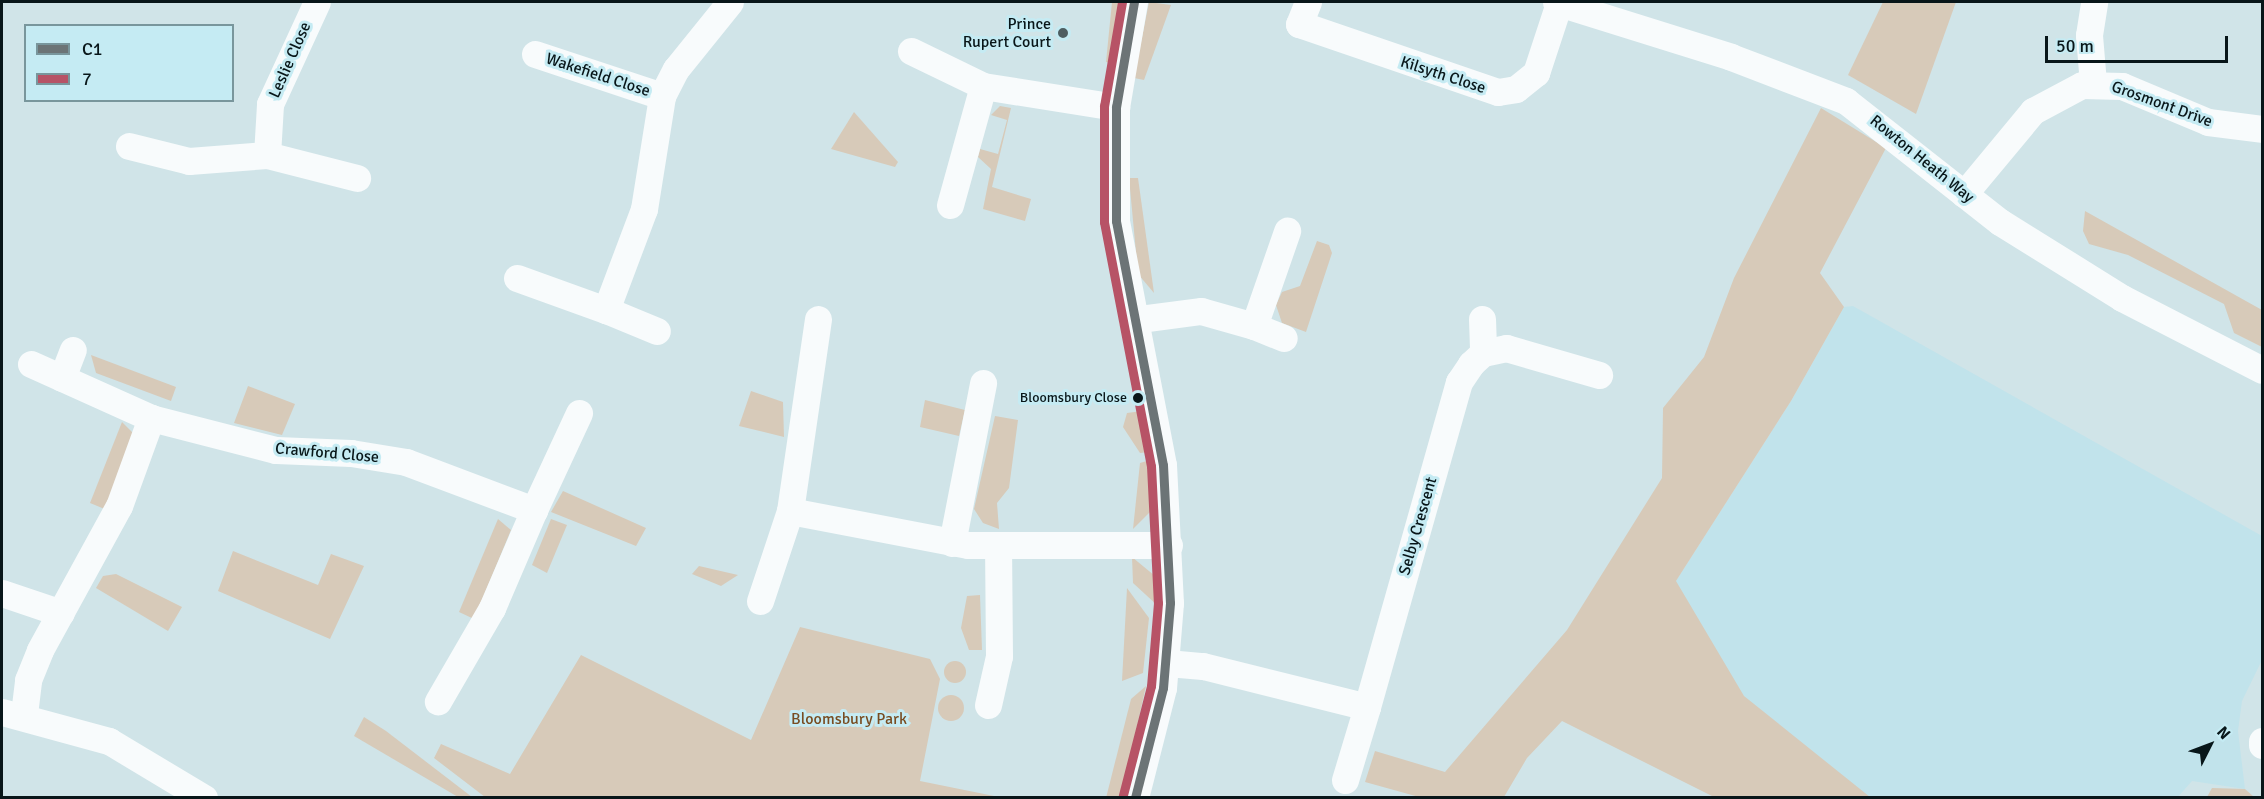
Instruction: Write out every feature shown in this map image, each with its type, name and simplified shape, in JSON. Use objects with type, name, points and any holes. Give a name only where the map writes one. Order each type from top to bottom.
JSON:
[{"type":"street","name":"Leslie Close","points":[[267,155],[270,104],[316,2]]},
{"type":"street","name":"Wakefield Close","points":[[606,310],[644,209],[662,96],[676,69],[730,2]]},
{"type":"street","points":[[1134,2],[1116,107],[1116,221],[1132,320],[1162,458],[1169,545],[1167,663],[1135,798]]},
{"type":"street","name":"Kilsyth Close","points":[[1308,2],[1299,24],[1498,92],[1516,89],[1536,73],[1558,2]]},
{"type":"street","name":"Rowton Heath Way","points":[[1558,2],[1731,57],[1846,101],[1964,194],[2122,298],[2262,370]]},
{"type":"street","points":[[2093,82],[2089,35],[2094,2]]},
{"type":"street","points":[[911,51],[983,86],[1116,107]]},
{"type":"street","name":"Wakefield Close","points":[[535,54],[662,96]]},
{"type":"street","name":"Grosmont Drive","points":[[1964,194],[2033,111],[2056,95],[2093,82],[2122,86],[2226,127],[2262,129]]},
{"type":"street","points":[[950,205],[983,86]]},
{"type":"street","points":[[129,146],[189,161],[267,155],[357,178]]},
{"type":"street","points":[[1254,327],[1287,231]]},
{"type":"street","points":[[517,278],[657,331]]},
{"type":"street","points":[[1132,320],[1201,311],[1284,338]]},
{"type":"street","points":[[1482,318],[1483,353],[1528,352],[1599,375]]},
{"type":"street","points":[[760,601],[790,511],[818,320]]},
{"type":"street","points":[[62,378],[73,350]]},
{"type":"street","name":"Selby Crescent","points":[[1345,780],[1459,382],[1483,353]]},
{"type":"street","name":"Crawford Close","points":[[31,364],[151,418],[276,450],[351,453],[406,462],[534,510]]},
{"type":"street","points":[[952,543],[983,383]]},
{"type":"street","points":[[438,701],[492,608],[579,413]]},
{"type":"street","points":[[151,418],[119,506],[61,613],[13,713],[109,741],[204,798]]},
{"type":"street","points":[[790,511],[952,543],[998,547],[1169,545]]},
{"type":"street","points":[[988,705],[999,656],[998,547]]},
{"type":"street","points":[[2,593],[61,613]]},
{"type":"street","points":[[1167,663],[1203,666],[1366,707]]},
{"type":"shaded area","points":[[1853,306],[2262,536],[2262,660],[2242,701],[2238,731],[2245,789],[2192,781],[2177,798],[1714,797],[1676,581],[1791,401],[1844,307]]},
{"type":"green space","points":[[1112,2],[1121,2],[1112,63],[1106,62]]},
{"type":"green space","points":[[1149,2],[1171,5],[1144,80],[1134,78]]},
{"type":"green space","points":[[1883,2],[1956,2],[1916,114],[1848,75]]},
{"type":"green space","points":[[1000,106],[1011,108],[992,187],[1031,199],[1025,221],[983,209],[991,169],[978,157],[980,149],[998,154],[1007,120],[991,115]]},
{"type":"green space","points":[[1821,108],[1886,148],[1820,273],[1844,307],[1791,401],[1676,581],[1744,696],[1870,797],[1714,797],[1562,721],[1527,758],[1504,797],[1419,797],[1365,782],[1375,751],[1445,772],[1567,630],[1662,478],[1663,408],[1704,357],[1734,278]]},
{"type":"green space","points":[[854,112],[898,162],[895,167],[831,149]]},
{"type":"green space","points":[[1129,178],[1138,178],[1154,293],[1138,274]]},
{"type":"green space","points":[[2085,211],[2262,310],[2262,347],[2234,333],[2224,304],[2128,255],[2089,244],[2083,231]]},
{"type":"green space","points":[[1317,241],[1329,245],[1332,253],[1306,332],[1282,323],[1276,305],[1282,292],[1300,286]]},
{"type":"green space","points":[[91,355],[176,387],[171,401],[96,373]]},
{"type":"green space","points":[[248,386],[295,404],[282,435],[234,423]]},
{"type":"green space","points":[[751,391],[783,402],[784,437],[739,426]]},
{"type":"green space","points":[[925,400],[965,410],[959,436],[920,427]]},
{"type":"green space","points":[[1142,411],[1149,452],[1140,453],[1123,427],[1127,413]]},
{"type":"green space","points":[[995,416],[1018,420],[1009,488],[997,503],[999,529],[983,523],[974,509]]},
{"type":"green space","points":[[122,422],[136,436],[107,510],[90,503]]},
{"type":"green space","points":[[1150,460],[1152,510],[1133,529],[1140,463]]},
{"type":"green space","points":[[563,491],[646,528],[636,546],[551,512]]},
{"type":"green space","points":[[498,519],[511,530],[474,619],[459,612]]},
{"type":"green space","points":[[551,519],[567,525],[547,573],[532,565]]},
{"type":"green space","points":[[233,551],[318,585],[331,554],[364,566],[330,639],[218,591]]},
{"type":"green space","points":[[1132,557],[1155,576],[1158,606],[1133,583]]},
{"type":"green space","points":[[699,566],[738,575],[721,586],[692,574]]},
{"type":"green space","points":[[116,574],[182,607],[168,631],[96,588],[103,576]]},
{"type":"green space","points":[[1127,588],[1149,618],[1143,673],[1122,681]]},
{"type":"green space","points":[[980,595],[982,650],[969,650],[961,628],[967,596]]},
{"type":"green space","name":"Bloomsbury Park","points":[[800,627],[930,659],[940,679],[920,781],[999,797],[485,797],[434,758],[441,744],[510,774],[581,655],[751,740]]},
{"type":"green space","points":[[955,661],[963,664],[966,672],[963,680],[955,683],[947,680],[944,672],[947,664]]},
{"type":"green space","points":[[1146,686],[1121,797],[1106,798],[1131,699]]},
{"type":"green space","points":[[951,695],[960,699],[964,708],[960,717],[951,721],[942,717],[938,708],[942,699]]},
{"type":"green space","points":[[364,717],[386,731],[472,797],[458,797],[354,736]]},
{"type":"green space","points":[[2212,788],[2245,789],[2254,797],[2207,797]]},
{"type":"transit line","name":"7","points":[[1122,2],[1104,106],[1104,222],[1151,466],[1158,603],[1151,686],[1123,795]]},
{"type":"transit line","name":"C1","points":[[1134,2],[1116,107],[1116,221],[1163,465],[1170,603],[1163,688],[1135,798]]},
{"type":"place","name":"Prince Rupert Court","points":[[1063,33]]},
{"type":"place","name":"Bloomsbury Close","points":[[1138,398]]}]
